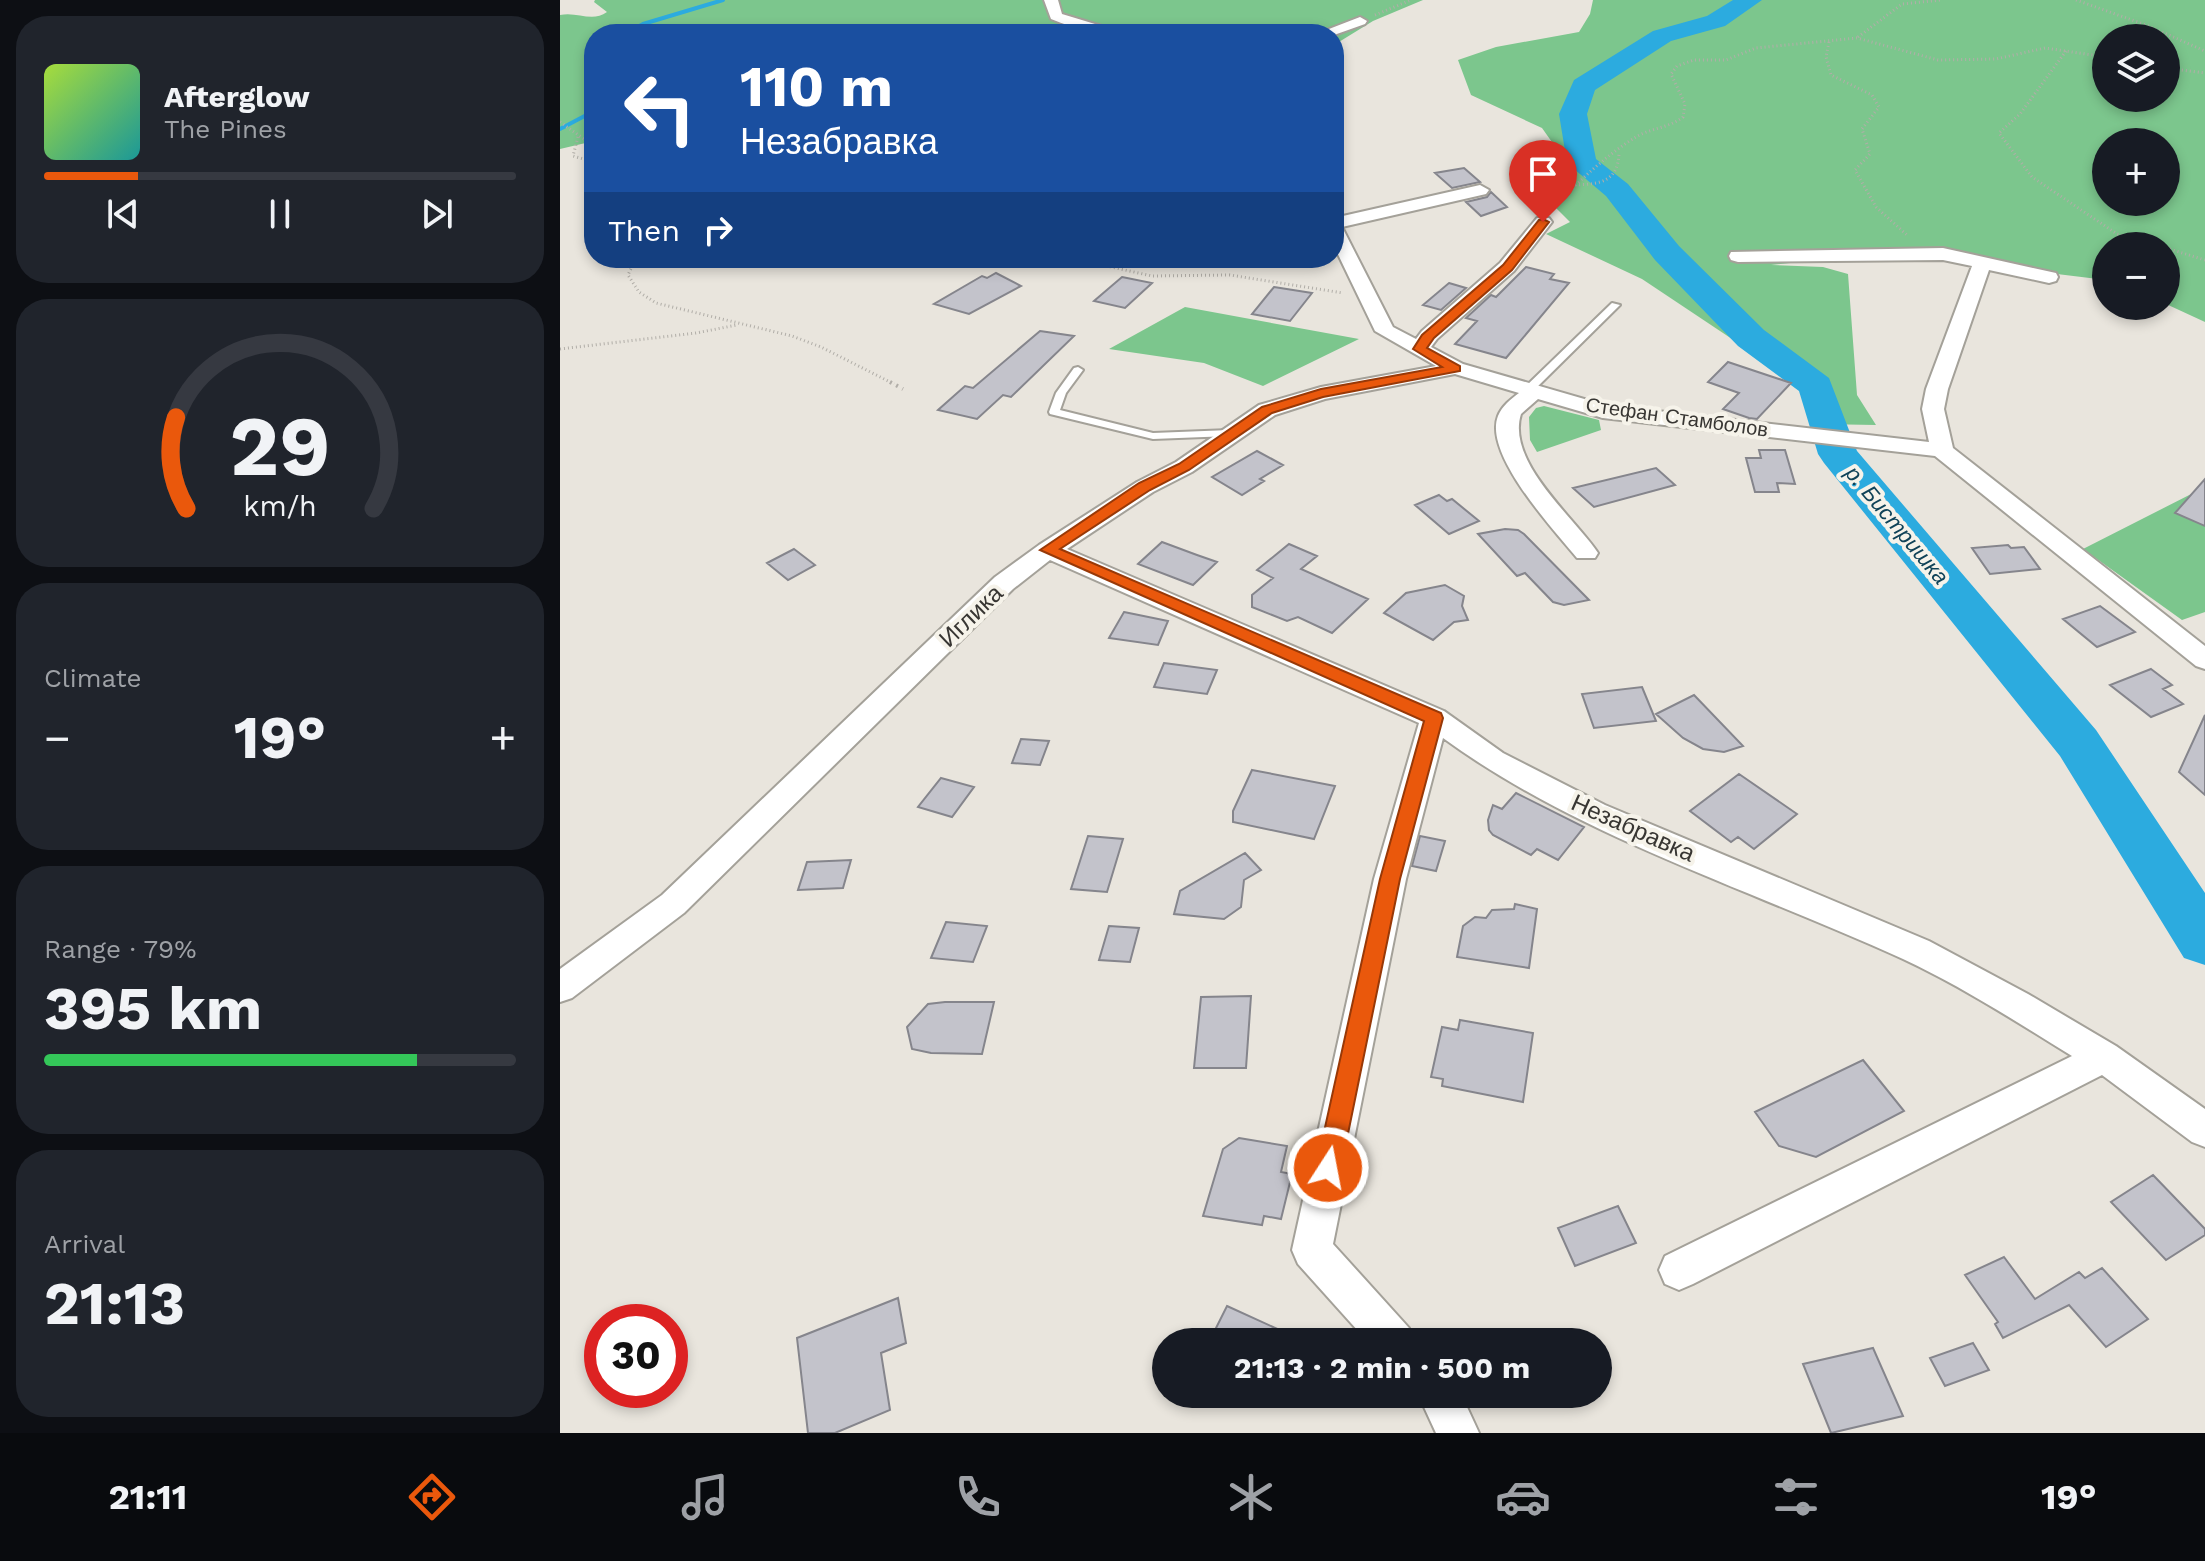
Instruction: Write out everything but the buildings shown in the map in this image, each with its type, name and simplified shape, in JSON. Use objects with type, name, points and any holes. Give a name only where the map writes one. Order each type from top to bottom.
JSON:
[{"type":"street","points":[[1051,0],[1056,16],[1074,24]]},
{"type":"street","points":[[1344,27],[1360,21]]},
{"type":"street","points":[[1344,224],[1480,190]]},
{"type":"street","points":[[1420,349],[1429,335],[1507,267],[1543,222]]},
{"type":"street","name":"Стефан Стамболов","points":[[1344,248],[1385,331],[1456,368],[1603,411],[1942,450]]},
{"type":"street","points":[[1738,256],[1943,254],[2049,277]]},
{"type":"street","points":[[1982,264],[1937,389],[1933,409],[1942,450],[2205,660]]},
{"type":"street","name":"Иглика","points":[[560,988],[673,904],[1004,583],[1048,550],[1145,487],[1184,467],[1267,410],[1321,393],[1456,368]]},
{"type":"street","points":[[1532,390],[1508,418],[1509,442],[1523,473],[1586,553]]},
{"type":"street","name":"Незабравка","points":[[1048,550],[1434,718],[1493,760],[1594,813],[1917,951],[2016,1004],[2104,1057],[2205,1130]]},
{"type":"street","points":[[1382,1328],[1312,1250],[1390,879],[1434,718]]},
{"type":"street","points":[[1679,1270],[2104,1057]]},
{"type":"street","points":[[1446,1408],[1458,1433]]},
{"type":"lane","points":[[1532,390],[1615,305]]},
{"type":"lane","points":[[1078,370],[1061,393],[1054,412],[1130,433],[1153,436],[1230,433]]},
{"type":"path","points":[[1360,21],[1411,0]]},
{"type":"path","points":[[1857,38],[1902,4],[1941,0]]},
{"type":"path","points":[[2076,0],[2205,51]]},
{"type":"path","points":[[1543,222],[1575,185],[1638,136],[1673,125],[1683,117],[1685,104],[1671,74],[1677,66],[1694,60],[1726,60],[1756,48],[1857,38],[1938,60],[1996,59],[2045,48],[2092,54]]},
{"type":"path","points":[[1829,42],[1826,57],[1831,75],[1872,95],[1879,107],[1862,129],[1870,154],[1855,170],[1858,178],[1890,225],[1910,236]]},
{"type":"path","points":[[2067,50],[2020,114],[1999,133],[2032,177],[2114,232]]},
{"type":"path","points":[[2180,70],[2205,73]]},
{"type":"path","points":[[560,122],[584,140]]},
{"type":"path","points":[[578,137],[573,156],[584,159]]},
{"type":"path","points":[[1575,185],[1600,184],[1613,178],[1620,166],[1619,153]]},
{"type":"path","points":[[2180,252],[2205,260]]},
{"type":"path","points":[[631,268],[628,275],[642,296],[677,309],[792,336],[821,347],[903,389]]},
{"type":"path","points":[[1116,268],[1152,276],[1230,275],[1367,297]]},
{"type":"path","points":[[560,349],[696,333],[742,324]]},
{"type":"green space","points":[[1423,0],[1373,21],[1344,39],[1344,24],[584,24],[584,143],[560,149],[560,15],[596,17],[607,12],[594,2]]},
{"type":"green space","points":[[1593,0],[2205,0],[2205,322],[2180,310],[2180,232],[2092,232],[2092,278],[2057,274],[1935,248],[1771,265],[1823,267],[1848,274],[1857,395],[1876,425],[1818,424],[1810,391],[1642,279],[1546,234],[1570,222],[1550,202],[1566,162],[1542,128],[1471,95],[1458,60],[1496,47],[1579,32],[1590,14]]},
{"type":"green space","points":[[1185,307],[1359,339],[1263,386],[1204,363],[1109,349]]},
{"type":"green space","points":[[1544,406],[1599,420],[1601,430],[1537,452],[1530,440],[1529,417],[1536,408]]},
{"type":"green space","points":[[2205,487],[2205,612],[2182,620],[2083,549]]},
{"type":"waterway","points":[[643,24],[723,0]]},
{"type":"waterway","name":"р. Бистришка","points":[[1750,0],[1716,21],[1662,36],[1583,86],[1573,114],[1582,163],[1617,190],[1667,253],[1751,338],[1816,386],[1838,454],[2078,743],[2205,941]]},
{"type":"waterway","points":[[560,129],[584,116]]},
{"type":"route","points":[[1328,1168],[1390,879],[1434,718],[1048,550],[1145,487],[1184,467],[1267,410],[1321,393],[1456,368],[1420,349],[1429,335],[1507,267],[1543,222]]}]
